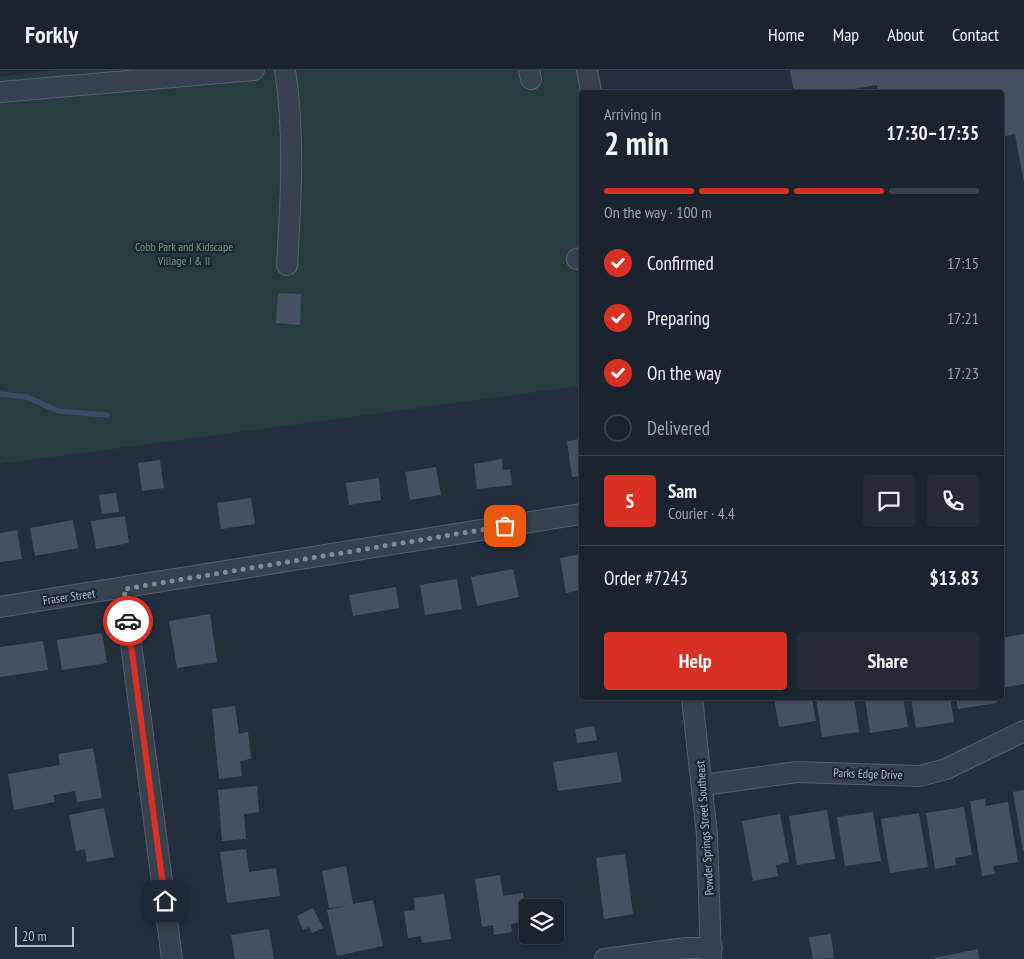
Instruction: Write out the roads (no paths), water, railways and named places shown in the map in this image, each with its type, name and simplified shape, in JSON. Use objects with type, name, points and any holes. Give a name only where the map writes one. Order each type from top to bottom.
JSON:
[{"type":"street","points":[[0,92],[254,70]]},
{"type":"street","points":[[284,70],[291,123],[291,201],[287,265]]},
{"type":"street","points":[[587,70],[591,90]]},
{"type":"street","name":"Fraser Street","points":[[0,607],[124,589],[579,514]]},
{"type":"street","points":[[124,589],[172,959]]},
{"type":"street","name":"Powder Springs Street Southeast","points":[[692,700],[708,835],[712,954]]},
{"type":"street","name":"Parks Edge Drive","points":[[703,785],[797,772],[920,776],[946,769],[1024,731]]},
{"type":"street","points":[[605,959],[686,948],[712,954]]},
{"type":"waterway","points":[[0,394],[27,397],[58,411],[107,415]]},
{"type":"park label","name":"Cobb Park and Kidscape Village I & II","points":[[184,254]]}]
